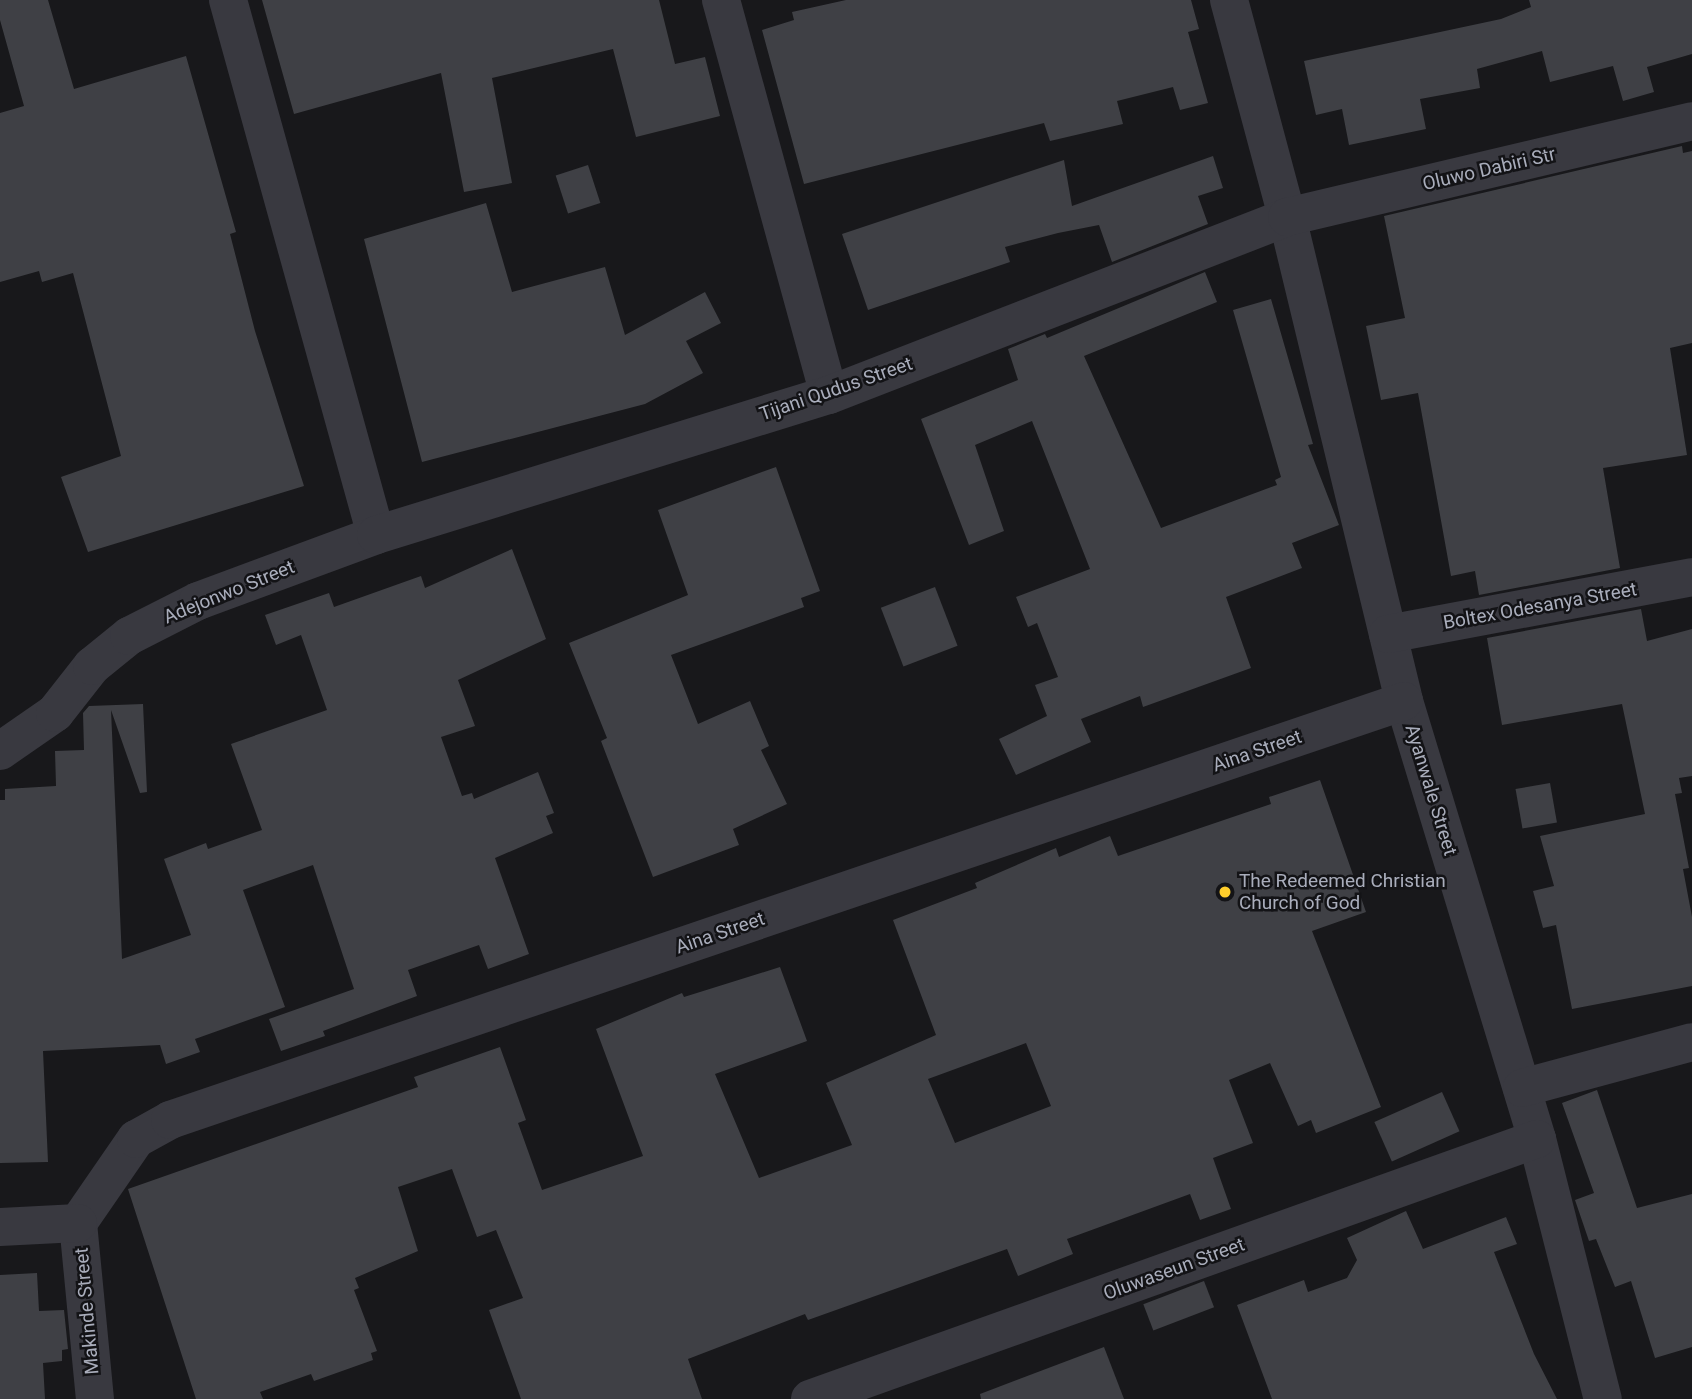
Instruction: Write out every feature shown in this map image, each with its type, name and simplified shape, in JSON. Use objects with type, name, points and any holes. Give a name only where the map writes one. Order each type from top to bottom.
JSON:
[{"type":"street","points":[[228,0],[376,535]]},
{"type":"street","points":[[721,0],[829,395]]},
{"type":"street","name":"Ayanwale Street","points":[[1228,0],[1286,217],[1404,701],[1537,1139],[1602,1399]]},
{"type":"street","name":"Oluwo Dabiri Str","points":[[1286,217],[1692,121]]},
{"type":"street","name":"Tijani Qudus Street","points":[[376,535],[829,395],[1286,217]]},
{"type":"street","name":"Adejonwo Street","points":[[0,751],[55,713],[92,666],[129,636],[198,601],[376,535]]},
{"type":"street","name":"Boltex Odesanya Street","points":[[1388,634],[1692,578]]},
{"type":"street","name":"Aina Street","points":[[78,1223],[136,1139],[170,1120],[1404,701]]},
{"type":"street","points":[[1522,1088],[1692,1042]]},
{"type":"street","name":"Oluwaseun Street","points":[[810,1399],[1537,1139]]},
{"type":"street","points":[[0,1227],[78,1223]]},
{"type":"street","name":"Makinde Street","points":[[78,1223],[95,1399]]},
{"type":"building","points":[[0,0],[48,0],[74,89],[186,56],[236,232],[230,234],[255,331],[304,486],[88,552],[61,477],[121,456],[73,273],[42,282],[39,271],[0,282],[0,113],[24,106],[0,20]]},
{"type":"building","points":[[262,0],[659,0],[675,64],[705,57],[720,116],[636,137],[613,49],[492,78],[512,183],[464,192],[441,73],[294,114]]},
{"type":"building","points":[[846,0],[1191,0],[1199,29],[1188,32],[1208,103],[1180,110],[1173,87],[1117,101],[1123,124],[1050,141],[1044,123],[804,184],[762,30],[794,20],[792,12]]},
{"type":"building","points":[[1529,0],[1692,0],[1692,54],[1647,67],[1654,92],[1623,101],[1613,66],[1550,82],[1542,51],[1477,69],[1480,88],[1420,99],[1426,129],[1349,145],[1342,109],[1316,115],[1304,61],[1501,19],[1531,7]]},
{"type":"building","points":[[1682,146],[1683,153],[1692,151],[1692,343],[1670,348],[1687,455],[1603,468],[1620,568],[1479,595],[1475,571],[1451,576],[1418,393],[1381,400],[1366,326],[1405,318],[1384,216]]},
{"type":"building","points":[[1213,156],[1223,188],[1198,196],[1208,224],[1112,262],[1099,225],[1058,233],[1005,247],[1010,262],[868,310],[842,234],[1064,160],[1072,206]]},
{"type":"building","points":[[588,165],[600,203],[568,214],[556,176]]},
{"type":"building","points":[[486,203],[512,292],[605,267],[625,335],[705,292],[721,323],[686,341],[703,373],[645,404],[422,462],[364,239]]},
{"type":"building","points":[[1205,272],[1217,302],[1084,356],[1161,528],[1277,485],[1275,480],[1281,477],[1233,310],[1271,299],[1313,444],[1308,445],[1339,525],[1292,543],[1302,568],[1226,597],[1251,668],[1143,707],[1140,696],[1081,719],[1091,742],[1016,775],[999,739],[1047,716],[1035,685],[1058,677],[1037,623],[1028,627],[1016,597],[1090,569],[1032,421],[975,445],[1004,531],[969,545],[921,419],[1018,380],[1008,349],[1045,334],[1047,338]]},
{"type":"building","points":[[776,467],[820,591],[801,598],[804,607],[671,655],[698,724],[750,701],[769,746],[761,750],[787,804],[733,829],[739,845],[653,877],[601,741],[607,738],[569,643],[688,595],[658,510]]},
{"type":"building","points":[[512,549],[546,639],[458,680],[475,726],[441,737],[462,796],[472,793],[474,799],[538,772],[554,813],[546,816],[553,833],[495,858],[529,954],[488,969],[479,945],[408,970],[417,996],[323,1031],[325,1036],[281,1051],[269,1019],[354,989],[313,865],[243,890],[285,1007],[195,1039],[200,1052],[166,1064],[160,1045],[43,1051],[48,1162],[0,1163],[0,800],[5,800],[5,789],[56,786],[55,751],[84,750],[83,713],[89,706],[143,704],[147,792],[140,793],[111,710],[122,959],[191,935],[164,859],[206,843],[208,849],[262,830],[231,744],[327,710],[301,635],[276,645],[265,615],[329,593],[334,607],[421,576],[425,588]]},
{"type":"building","points":[[935,587],[958,646],[903,667],[881,608]]},
{"type":"building","points":[[1641,609],[1647,641],[1692,629],[1692,776],[1679,778],[1682,793],[1675,794],[1689,868],[1683,869],[1692,917],[1692,986],[1572,1009],[1556,925],[1543,928],[1533,891],[1554,886],[1540,836],[1645,814],[1622,704],[1502,725],[1487,638]]},
{"type":"building","points":[[1320,780],[1366,912],[1312,931],[1381,1107],[1316,1133],[1311,1120],[1298,1126],[1270,1063],[1229,1080],[1253,1143],[1213,1158],[1231,1209],[1200,1220],[1190,1194],[1067,1239],[1073,1254],[1018,1276],[1007,1249],[808,1320],[805,1314],[688,1359],[702,1399],[521,1399],[489,1310],[523,1298],[496,1230],[477,1237],[452,1169],[398,1187],[418,1251],[355,1278],[359,1288],[354,1290],[377,1351],[371,1353],[373,1360],[314,1381],[311,1374],[260,1392],[263,1399],[196,1399],[128,1189],[418,1087],[414,1077],[500,1047],[526,1120],[518,1123],[542,1190],[643,1156],[596,1029],[682,993],[684,997],[780,967],[807,1041],[715,1074],[759,1178],[852,1145],[826,1083],[936,1035],[893,920],[977,888],[975,883],[1056,848],[1059,857],[1110,836],[1118,856],[1271,804],[1269,797]],"holes":[[[1026,1043],[1051,1106],[955,1143],[928,1079]]]},
{"type":"building","points":[[1550,783],[1557,822],[1522,828],[1516,789]]},
{"type":"building","points":[[1597,1090],[1637,1208],[1692,1194],[1692,1347],[1655,1358],[1631,1281],[1615,1287],[1596,1239],[1589,1241],[1575,1200],[1594,1193],[1562,1103]]},
{"type":"building","points":[[1442,1092],[1459,1131],[1392,1161],[1374,1122]]},
{"type":"building","points":[[1406,1211],[1423,1249],[1506,1217],[1517,1244],[1494,1252],[1534,1354],[1557,1399],[1272,1399],[1237,1305],[1304,1280],[1308,1292],[1347,1278],[1357,1260],[1347,1238]]},
{"type":"building","points":[[37,1273],[39,1311],[64,1310],[68,1349],[62,1350],[62,1361],[43,1363],[45,1399],[0,1399],[0,1275]]},
{"type":"building","points":[[1204,1281],[1214,1307],[1153,1330],[1143,1304]]},
{"type":"building","points":[[1104,1347],[1124,1399],[981,1399],[980,1394]]},
{"type":"place","name":"The Redeemed Christian Church of God","points":[[1225,892]]}]
